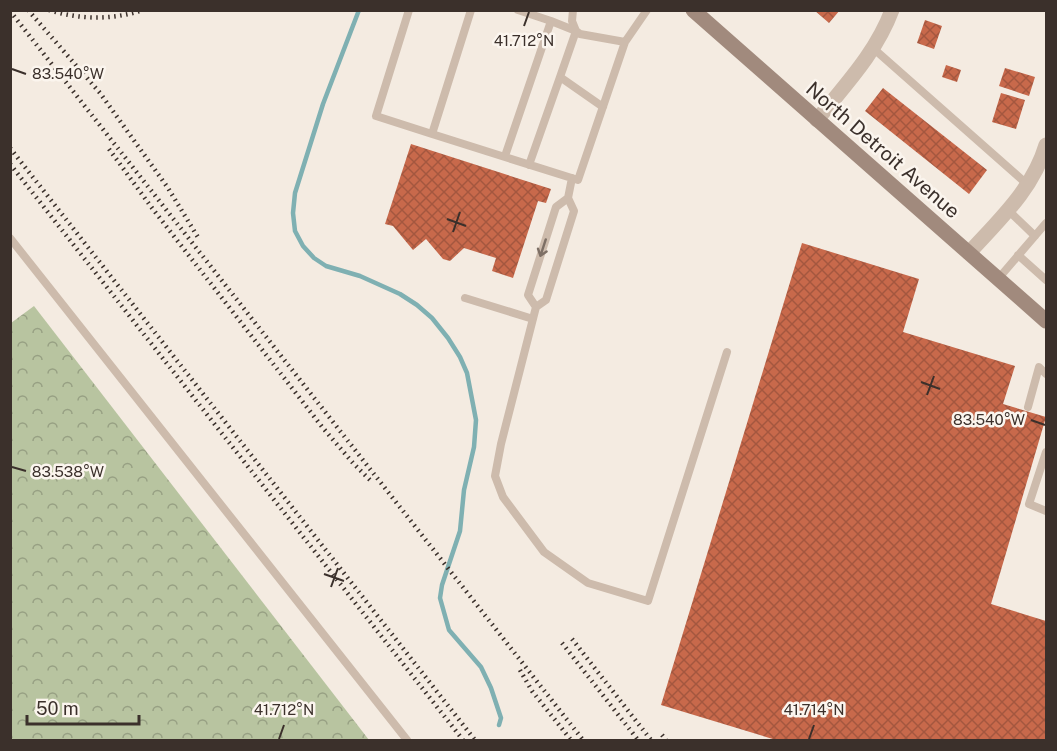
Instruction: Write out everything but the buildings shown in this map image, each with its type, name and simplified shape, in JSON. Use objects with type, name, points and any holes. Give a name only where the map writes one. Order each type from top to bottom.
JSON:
[{"type":"main road","name":"North Detroit Avenue","points":[[693,10],[1046,320]]},
{"type":"street","points":[[817,120],[874,49],[885,30],[892,10]]},
{"type":"street","points":[[969,253],[1028,185],[1043,158],[1047,145]]},
{"type":"lane","points":[[409,10],[376,116],[578,180],[625,42],[647,10]]},
{"type":"lane","points":[[432,134],[471,10]]},
{"type":"lane","points":[[518,10],[580,34],[625,42]]},
{"type":"lane","points":[[530,165],[576,31],[572,21],[573,10]]},
{"type":"lane","points":[[505,156],[551,21]]},
{"type":"lane","points":[[874,49],[1028,185]]},
{"type":"lane","points":[[560,77],[603,107]]},
{"type":"lane","points":[[572,178],[568,198],[574,211],[546,300],[536,307],[495,476],[503,497],[544,552],[588,583],[648,601],[728,352]]},
{"type":"lane","points":[[536,307],[528,295],[556,207],[568,198]]},
{"type":"lane","points":[[1008,210],[1035,236]]},
{"type":"lane","points":[[998,279],[1047,223]]},
{"type":"lane","points":[[10,238],[407,741]]},
{"type":"lane","points":[[1018,255],[1047,280]]},
{"type":"lane","points":[[465,298],[533,319]]},
{"type":"lane","points":[[1028,407],[1039,367],[1047,374]]},
{"type":"lane","points":[[1047,452],[1029,504],[1047,511]]},
{"type":"green space","points":[[34,306],[369,740],[11,740],[11,323]]},
{"type":"waterway","points":[[359,10],[323,104],[295,193],[293,213],[295,231],[303,246],[314,258],[326,266],[360,276],[400,294],[417,305],[432,318],[448,338],[467,373],[476,420],[474,447],[464,490],[460,531],[442,585],[440,598],[449,630],[481,667],[491,688],[501,718],[499,725]]},
{"type":"railway","points":[[28,10],[100,93],[168,188],[199,239]]},
{"type":"railway","points":[[49,10],[73,16],[96,18],[120,16],[143,10]]},
{"type":"railway","points":[[10,11],[583,740]]},
{"type":"railway","points":[[10,148],[475,740]]},
{"type":"railway","points":[[109,149],[323,428],[371,481]]},
{"type":"railway","points":[[10,164],[463,740]]},
{"type":"railway","points":[[572,639],[651,740]]},
{"type":"railway","points":[[562,643],[638,740]]},
{"type":"railway","points":[[520,670],[532,691],[571,740]]},
{"type":"railway","points":[[662,735],[666,740]]}]
